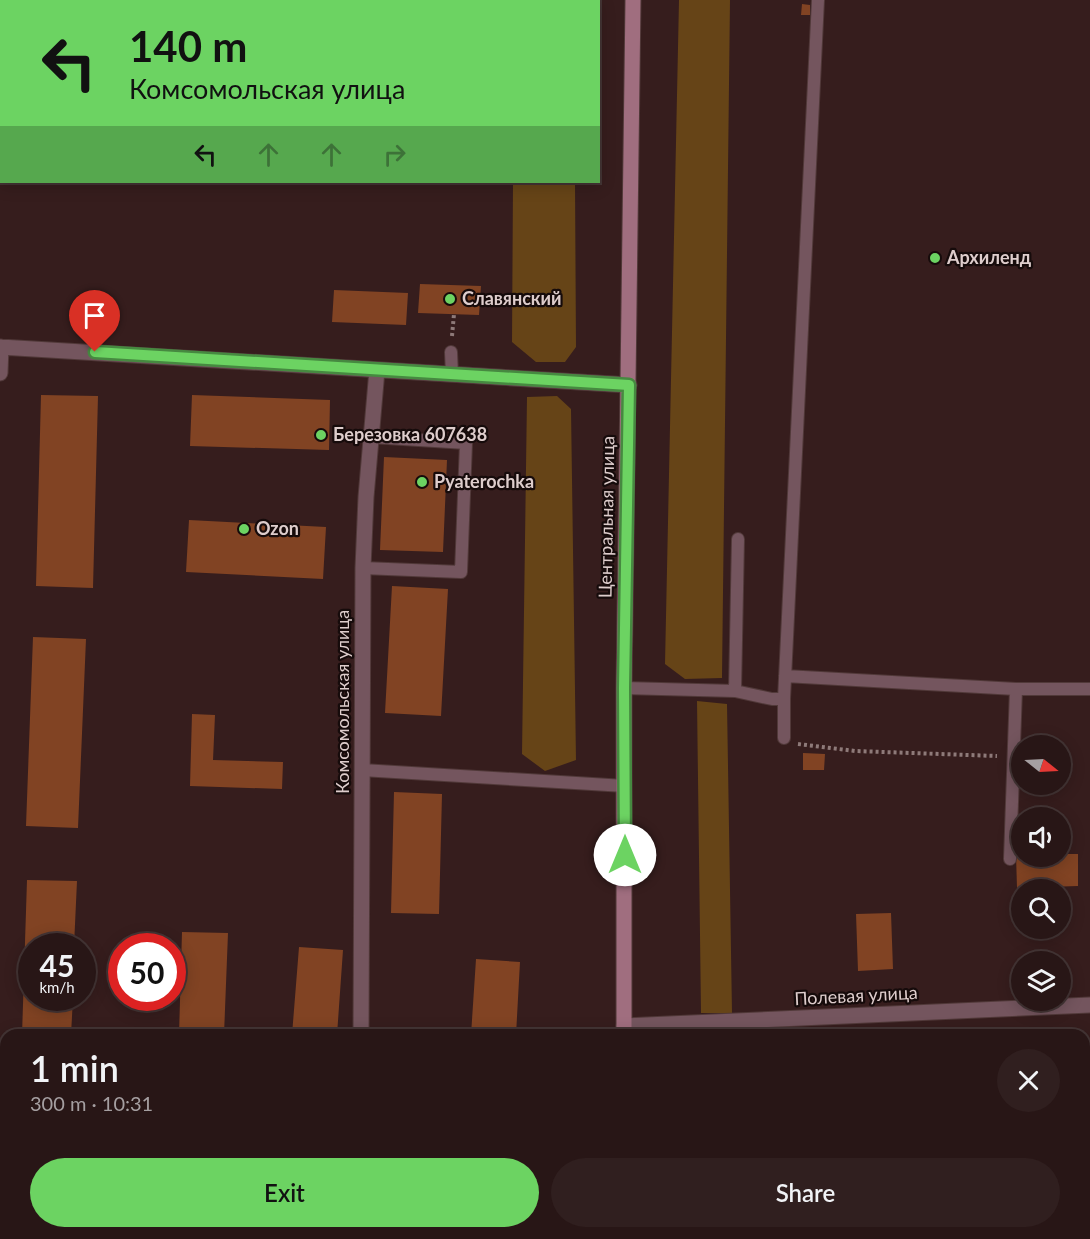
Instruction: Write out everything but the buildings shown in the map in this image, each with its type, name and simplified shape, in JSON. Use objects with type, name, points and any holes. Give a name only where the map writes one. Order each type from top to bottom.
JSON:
[{"type":"main road","name":"Центральная улица","points":[[624,1029],[624,688],[633,0]]},
{"type":"street","points":[[0,373],[1,347],[629,385]]},
{"type":"street","name":"Комсомольская улица","points":[[361,1029],[363,568],[366,497],[377,370]]},
{"type":"street","name":"Полевая улица","points":[[643,1029],[1090,1005]]},
{"type":"lane","points":[[784,738],[785,676],[818,0]]},
{"type":"lane","points":[[451,352],[452,375]]},
{"type":"lane","points":[[363,568],[461,572],[466,443],[372,437]]},
{"type":"lane","points":[[735,692],[738,539]]},
{"type":"lane","points":[[785,676],[1016,689],[1090,689]]},
{"type":"lane","points":[[624,688],[735,692],[784,699]]},
{"type":"lane","points":[[1015,735],[1016,689]]},
{"type":"lane","points":[[362,770],[625,786]]},
{"type":"lane","points":[[1010,859],[1013,795]]},
{"type":"path","points":[[784,738],[801,746],[855,751],[1011,757]]},
{"type":"shaded area","points":[[679,0],[730,0],[722,678],[685,679],[665,664]]},
{"type":"shaded area","points":[[513,183],[575,183],[576,347],[565,362],[536,362],[512,342]]},
{"type":"shaded area","points":[[557,396],[571,409],[576,760],[545,771],[522,754],[527,397]]},
{"type":"shaded area","points":[[697,701],[727,704],[732,1013],[701,1013]]},
{"type":"place","name":"Архиленд","points":[[935,258]]},
{"type":"place","name":"Славянский","points":[[450,299]]},
{"type":"place","name":"Березовка 607638","points":[[321,435]]},
{"type":"place","name":"Pyaterochka","points":[[422,482]]},
{"type":"place","name":"Ozon","points":[[244,529]]},
{"type":"route","points":[[95,352],[629,385],[624,688],[625,855]]}]
